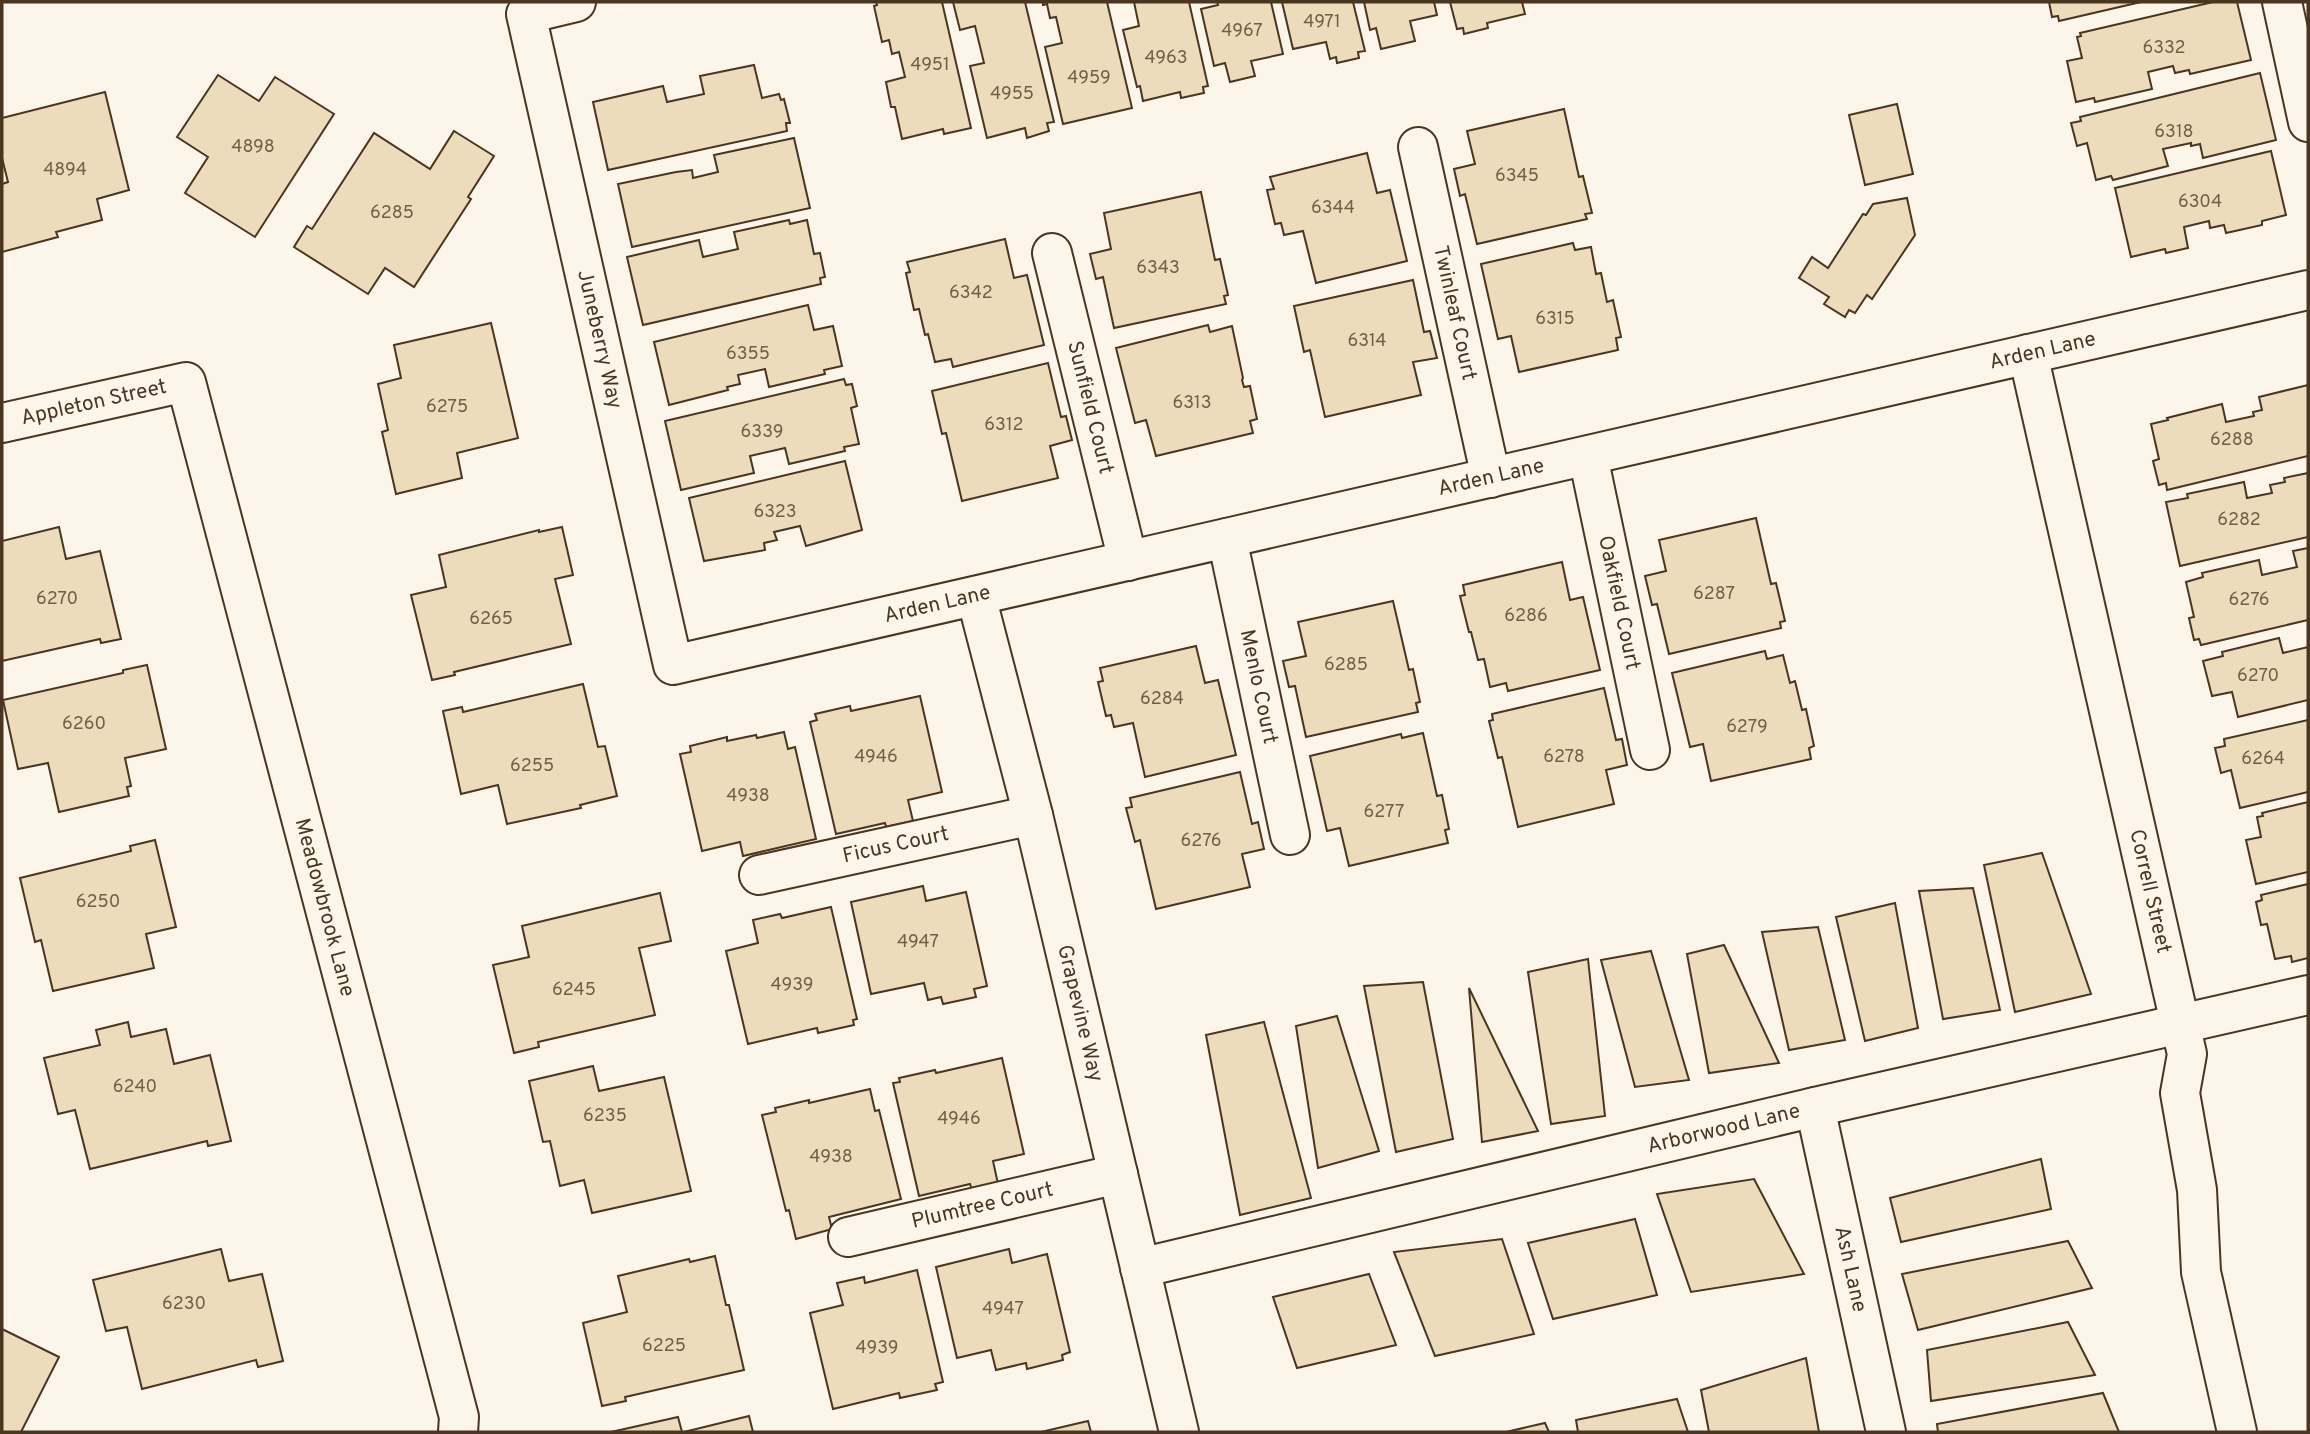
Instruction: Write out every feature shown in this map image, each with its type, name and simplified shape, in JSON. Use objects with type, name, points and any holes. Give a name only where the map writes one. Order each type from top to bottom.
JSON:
[{"type":"street","name":"Juneberry Way","points":[[576,2],[526,14],[674,665]]},
{"type":"street","points":[[2282,2],[2308,122]]},
{"type":"street","name":"Twinleaf Court","points":[[1418,147],[1491,478]]},
{"type":"street","name":"Sunfield Court","points":[[1052,253],[1128,561]]},
{"type":"street","name":"Arden Lane","points":[[674,665],[2308,290]]},
{"type":"street","name":"Correll Street","points":[[2028,355],[2180,1023],[2186,1054],[2180,1093],[2197,1190],[2201,1272],[2237,1432]]},
{"type":"street","name":"Appleton Street","points":[[2,423],[186,382]]},
{"type":"street","name":"Meadowbrook Lane","points":[[186,382],[459,1417],[458,1432]]},
{"type":"street","name":"Oakfield Court","points":[[1588,456],[1650,750]]},
{"type":"street","name":"Menlo Court","points":[[1227,538],[1290,835]]},
{"type":"street","name":"Grapevine Way","points":[[976,596],[1033,815],[1179,1432]]},
{"type":"street","name":"Ficus Court","points":[[759,875],[1033,815]]},
{"type":"street","name":"Arborwood Lane","points":[[1140,1268],[1815,1107],[2308,995]]},
{"type":"street","name":"Ash Lane","points":[[1815,1107],[1886,1432]]},
{"type":"street","name":"Plumtree Court","points":[[848,1237],[1118,1174]]},
{"type":"building","points":[[876,2],[942,2],[971,128],[944,134],[943,129],[902,139],[886,82],[905,77],[899,52],[892,54],[889,40],[882,42],[874,6],[877,5]]},
{"type":"building","points":[[953,2],[1025,2],[1054,122],[1047,123],[1049,131],[1027,138],[1025,128],[987,138],[970,66],[984,63],[975,26],[960,30]]},
{"type":"building","points":[[1043,2],[1107,2],[1132,108],[1063,124],[1045,47],[1062,43],[1056,17],[1050,18],[1047,4],[1043,5]]},
{"type":"building","points":[[1134,2],[1189,2],[1208,86],[1203,87],[1204,93],[1181,98],[1180,92],[1143,101],[1123,30],[1139,26]]},
{"type":"building","points":[[1217,2],[1271,2],[1283,54],[1251,61],[1255,76],[1230,82],[1225,63],[1214,66],[1201,9],[1218,5]]},
{"type":"building","points":[[1282,2],[1353,2],[1365,51],[1358,52],[1359,58],[1337,63],[1336,57],[1330,59],[1326,42],[1293,49]]},
{"type":"building","points":[[1364,2],[1434,2],[1437,15],[1410,21],[1415,41],[1381,49],[1376,28],[1370,30]]},
{"type":"building","points":[[1450,2],[1522,2],[1525,14],[1487,23],[1488,28],[1464,34],[1463,28],[1457,29]]},
{"type":"building","points":[[2049,2],[2141,2],[2059,21],[2058,16],[2052,17]]},
{"type":"building","points":[[2213,2],[2237,2],[2251,60],[2190,74],[2189,70],[2175,73],[2173,66],[2148,72],[2152,89],[2095,102],[2094,98],[2076,102],[2067,61],[2082,58],[2077,37],[2081,36],[2080,33]]},
{"type":"building","points":[[754,65],[762,98],[779,94],[781,100],[784,99],[790,123],[786,123],[787,131],[608,170],[593,102],[663,86],[667,102],[704,94],[700,76]]},
{"type":"building","points":[[2260,73],[2276,140],[2203,158],[2200,144],[2191,146],[2191,143],[2163,149],[2168,166],[2113,180],[2111,176],[2096,180],[2087,143],[2077,146],[2071,123],[2081,121],[2080,117]]},
{"type":"building","points":[[218,75],[259,101],[275,77],[334,114],[255,237],[185,193],[208,157],[177,137]]},
{"type":"building","points":[[105,92],[129,190],[97,199],[102,220],[56,232],[58,237],[2,252],[2,184],[8,182],[2,158],[2,118]]},
{"type":"building","points":[[1897,104],[1913,174],[1865,185],[1849,115]]},
{"type":"building","points":[[1564,109],[1579,177],[1583,176],[1592,213],[1585,214],[1587,219],[1477,244],[1465,194],[1460,196],[1454,169],[1475,164],[1467,131]]},
{"type":"building","points":[[454,131],[494,156],[468,197],[471,199],[414,287],[385,268],[368,294],[294,247],[307,226],[312,229],[374,133],[430,169]]},
{"type":"building","points":[[794,138],[810,208],[632,247],[618,184],[692,170],[693,178],[718,172],[714,155]]},
{"type":"building","points":[[2271,151],[2286,215],[2262,221],[2262,225],[2226,233],[2224,225],[2210,228],[2209,221],[2184,227],[2188,248],[2166,253],[2165,249],[2131,257],[2115,188]]},
{"type":"building","points":[[1367,153],[1377,193],[1390,190],[1407,261],[1316,283],[1303,231],[1284,235],[1281,223],[1275,224],[1267,190],[1274,189],[1270,177]]},
{"type":"building","points":[[1201,192],[1215,260],[1220,259],[1228,295],[1224,296],[1226,304],[1114,328],[1103,277],[1096,279],[1090,254],[1111,249],[1104,213]]},
{"type":"building","points":[[1907,198],[1915,235],[1872,299],[1867,295],[1855,313],[1849,310],[1845,317],[1824,304],[1829,297],[1799,278],[1812,257],[1828,268],[1863,214],[1866,215],[1873,204]]},
{"type":"building","points":[[789,220],[790,224],[807,220],[814,254],[820,253],[825,277],[820,278],[821,284],[643,325],[627,257],[699,240],[703,257],[738,249],[734,232]]},
{"type":"building","points":[[1005,239],[1014,278],[1027,275],[1044,345],[953,367],[951,359],[935,362],[919,309],[914,310],[906,273],[910,272],[907,262]]},
{"type":"building","points":[[1573,243],[1575,250],[1591,247],[1596,274],[1601,273],[1607,302],[1613,300],[1621,337],[1616,338],[1618,350],[1519,372],[1511,336],[1498,339],[1481,264]]},
{"type":"building","points":[[1413,280],[1424,332],[1430,331],[1437,358],[1413,362],[1421,395],[1325,417],[1310,350],[1304,352],[1294,306]]},
{"type":"building","points":[[808,305],[814,330],[833,326],[842,366],[824,370],[825,374],[769,387],[765,369],[738,375],[740,384],[727,387],[728,390],[669,405],[654,342]]},
{"type":"building","points":[[491,323],[518,438],[457,453],[462,478],[396,494],[382,432],[388,430],[378,384],[401,378],[394,345]]},
{"type":"building","points":[[1208,325],[1210,332],[1232,326],[1242,380],[1244,387],[1250,386],[1257,419],[1250,421],[1253,433],[1156,456],[1146,420],[1135,423],[1116,348]]},
{"type":"building","points":[[1048,363],[1061,417],[1066,416],[1072,440],[1050,446],[1058,478],[962,501],[946,433],[942,434],[932,391]]},
{"type":"building","points":[[844,379],[846,385],[852,384],[857,406],[851,408],[859,444],[844,447],[845,451],[789,464],[785,448],[750,456],[754,473],[681,490],[665,421]]},
{"type":"building","points":[[2308,385],[2308,456],[2167,490],[2166,483],[2159,485],[2153,461],[2159,459],[2151,424],[2222,404],[2226,422],[2254,416],[2253,412],[2262,410],[2259,397]]},
{"type":"building","points":[[845,461],[862,530],[806,546],[800,526],[774,532],[777,540],[764,543],[765,550],[704,561],[689,498]]},
{"type":"building","points":[[2308,473],[2308,537],[2180,566],[2166,502],[2188,498],[2187,494],[2244,482],[2247,498],[2272,493],[2270,485],[2285,482],[2284,478]]},
{"type":"building","points":[[1756,518],[1771,584],[1776,583],[1785,621],[1780,622],[1781,628],[1669,654],[1657,604],[1652,605],[1645,576],[1666,571],[1659,540]]},
{"type":"building","points":[[59,527],[66,559],[100,551],[121,639],[101,643],[100,639],[2,661],[2,541]]},
{"type":"building","points":[[562,527],[573,575],[555,579],[571,644],[454,672],[455,675],[432,680],[411,595],[446,587],[439,555],[539,530]]},
{"type":"building","points":[[2308,548],[2308,620],[2201,645],[2199,639],[2194,640],[2189,618],[2194,617],[2186,582],[2203,577],[2202,573],[2259,560],[2262,575],[2297,567],[2293,551]]},
{"type":"building","points":[[1562,562],[1570,600],[1583,597],[1600,670],[1508,691],[1506,683],[1490,687],[1484,659],[1478,660],[1469,632],[1460,596],[1465,595],[1463,585]]},
{"type":"building","points":[[1393,601],[1409,670],[1413,669],[1420,702],[1416,703],[1418,712],[1306,737],[1295,686],[1289,687],[1283,661],[1306,656],[1298,622]]},
{"type":"building","points":[[2279,638],[2283,653],[2308,647],[2308,700],[2238,717],[2232,692],[2212,696],[2203,661],[2223,656],[2222,652]]},
{"type":"building","points":[[1196,646],[1205,683],[1218,680],[1236,755],[1145,777],[1133,723],[1114,727],[1111,715],[1106,716],[1098,682],[1103,681],[1100,668]]},
{"type":"building","points":[[1765,651],[1767,659],[1783,655],[1790,683],[1795,681],[1802,710],[1806,709],[1814,746],[1809,748],[1811,759],[1711,781],[1703,744],[1690,747],[1672,673]]},
{"type":"building","points":[[147,665],[166,749],[125,758],[131,786],[127,787],[129,796],[59,812],[48,763],[18,769],[3,700],[123,673],[123,670]]},
{"type":"building","points":[[583,684],[598,747],[605,746],[617,796],[580,805],[581,808],[507,824],[498,785],[461,794],[443,711],[462,707],[463,712]]},
{"type":"building","points":[[1604,688],[1616,740],[1622,739],[1627,765],[1606,770],[1614,804],[1518,827],[1502,757],[1498,758],[1489,721],[1493,720],[1492,714]]},
{"type":"building","points":[[920,696],[942,792],[908,800],[913,821],[886,827],[885,823],[836,834],[810,722],[817,720],[815,714],[850,706],[851,711]]},
{"type":"building","points":[[2308,720],[2308,792],[2240,808],[2231,770],[2221,773],[2215,748],[2225,746],[2224,739]]},
{"type":"building","points":[[784,732],[788,749],[795,747],[816,839],[743,856],[740,842],[702,851],[680,754],[691,752],[690,746],[727,737],[727,741]]},
{"type":"building","points":[[1423,733],[1437,796],[1442,795],[1449,829],[1445,830],[1448,843],[1349,866],[1340,828],[1327,831],[1310,756],[1401,734],[1402,738]]},
{"type":"building","points":[[1240,772],[1252,824],[1258,822],[1264,849],[1242,854],[1250,887],[1156,909],[1140,840],[1135,842],[1126,808],[1132,807],[1130,798]]},
{"type":"building","points":[[2308,802],[2308,872],[2256,884],[2246,840],[2261,837],[2257,817],[2263,816],[2262,813]]},
{"type":"building","points":[[155,840],[176,927],[146,934],[154,968],[53,991],[41,940],[35,942],[20,878],[131,851],[130,846]]},
{"type":"building","points":[[2042,853],[2091,994],[2015,1012],[1984,865]]},
{"type":"building","points":[[2308,884],[2308,958],[2292,962],[2291,956],[2275,959],[2267,924],[2261,925],[2256,902],[2262,900],[2261,895]]},
{"type":"building","points":[[923,886],[926,901],[966,892],[987,986],[974,989],[976,997],[943,1004],[941,997],[928,1000],[924,983],[871,994],[851,902]]},
{"type":"building","points":[[1973,888],[2000,1010],[1943,1019],[1919,891]]},
{"type":"building","points":[[660,893],[671,941],[639,948],[655,1015],[538,1042],[539,1047],[514,1053],[493,965],[529,957],[522,926]]},
{"type":"building","points":[[1895,903],[1918,1028],[1865,1041],[1836,917]]},
{"type":"building","points":[[831,907],[857,1019],[853,1020],[854,1025],[818,1033],[817,1028],[748,1044],[726,951],[758,943],[753,920],[780,914],[782,918]]},
{"type":"building","points":[[1818,927],[1845,1040],[1789,1050],[1762,932]]},
{"type":"building","points":[[1724,945],[1779,1063],[1709,1073],[1687,954]]},
{"type":"building","points":[[1651,951],[1689,1080],[1635,1087],[1601,960]]},
{"type":"building","points":[[1588,959],[1605,1116],[1551,1124],[1528,972]]},
{"type":"building","points":[[1423,982],[1453,1139],[1396,1152],[1364,986]]},
{"type":"building","points":[[1469,988],[1538,1131],[1482,1142]]},
{"type":"building","points":[[1337,1016],[1379,1151],[1318,1168],[1296,1026]]},
{"type":"building","points":[[128,1022],[131,1037],[166,1029],[174,1064],[210,1055],[231,1141],[208,1146],[207,1141],[90,1169],[75,1110],[58,1114],[44,1058],[100,1045],[96,1030]]},
{"type":"building","points":[[1264,1022],[1311,1198],[1240,1215],[1206,1035]]},
{"type":"building","points":[[1002,1058],[1024,1154],[993,1161],[998,1184],[972,1190],[970,1184],[919,1196],[893,1083],[900,1082],[899,1078],[935,1070],[936,1073]]},
{"type":"building","points":[[593,1066],[599,1091],[664,1077],[691,1191],[592,1213],[584,1180],[560,1186],[550,1141],[543,1142],[529,1081]]},
{"type":"building","points":[[870,1089],[875,1111],[879,1110],[901,1199],[829,1217],[832,1229],[796,1239],[789,1210],[786,1211],[762,1115],[776,1112],[775,1108]]},
{"type":"building","points":[[2041,1159],[2051,1209],[1901,1242],[1890,1198]]},
{"type":"building","points":[[1754,1179],[1804,1274],[1691,1292],[1657,1194]]},
{"type":"building","points":[[1635,1219],[1657,1295],[1553,1319],[1528,1243]]},
{"type":"building","points":[[1502,1239],[1534,1334],[1435,1356],[1394,1252]]},
{"type":"building","points":[[2068,1241],[2092,1288],[1918,1330],[1902,1274]]},
{"type":"building","points":[[221,1249],[229,1281],[262,1274],[283,1361],[258,1367],[256,1360],[142,1389],[127,1327],[106,1331],[93,1280]]},
{"type":"building","points":[[1009,1249],[1012,1263],[1047,1254],[1070,1352],[1062,1355],[1063,1360],[1027,1369],[1026,1363],[996,1370],[991,1350],[957,1358],[936,1267]]},
{"type":"building","points":[[715,1256],[744,1370],[625,1397],[626,1401],[602,1406],[583,1323],[627,1312],[618,1276],[689,1259],[690,1262]]},
{"type":"building","points":[[917,1270],[943,1382],[935,1384],[937,1390],[900,1398],[899,1393],[833,1409],[810,1313],[843,1305],[837,1283],[864,1277],[865,1283]]},
{"type":"building","points":[[1369,1274],[1396,1345],[1297,1368],[1273,1297]]},
{"type":"building","points":[[2068,1322],[2095,1375],[1931,1401],[1927,1350]]},
{"type":"building","points":[[2,1329],[59,1357],[21,1432],[2,1432]]},
{"type":"building","points":[[1806,1358],[1819,1432],[1709,1432],[1701,1390]]},
{"type":"building","points":[[2103,1393],[2119,1432],[1938,1432],[1937,1424]]},
{"type":"building","points":[[1677,1399],[1688,1432],[1578,1432],[1576,1420]]},
{"type":"building","points":[[749,1416],[753,1432],[684,1432]]},
{"type":"building","points":[[678,1417],[682,1432],[611,1432]]},
{"type":"building","points":[[1088,1421],[1091,1432],[1041,1432]]},
{"type":"building","points":[[1545,1423],[1549,1432],[1506,1432]]}]
